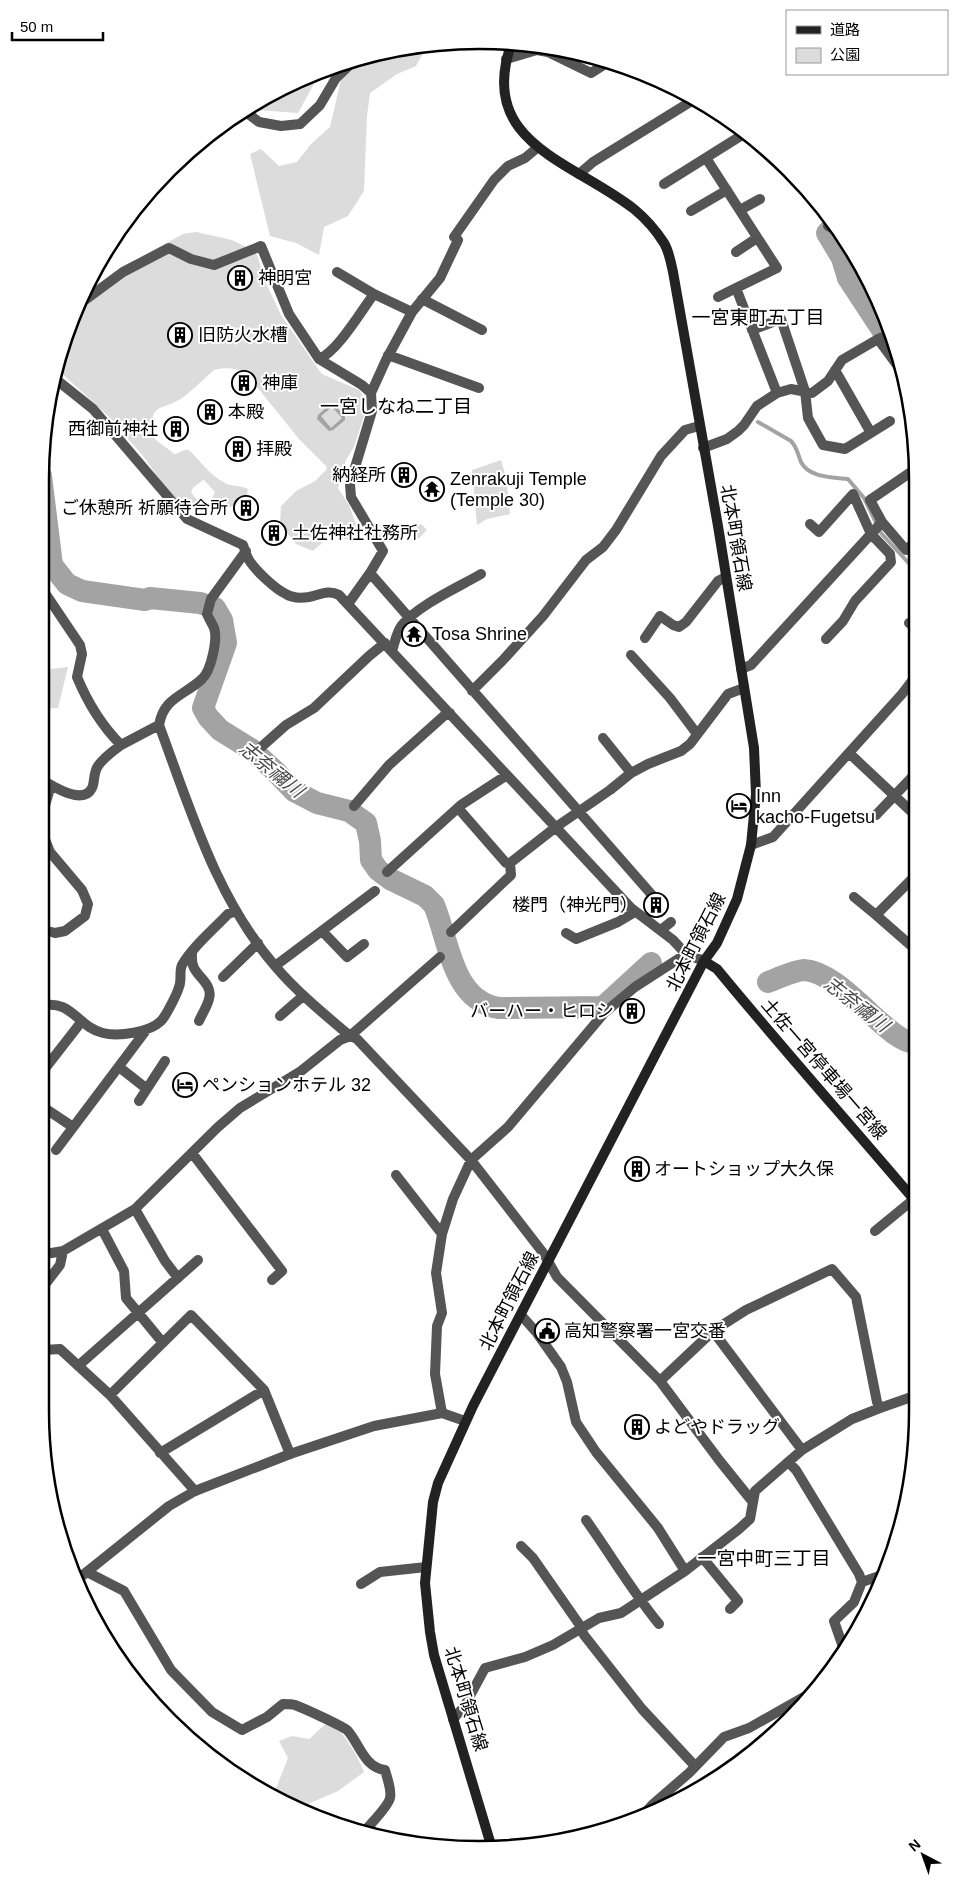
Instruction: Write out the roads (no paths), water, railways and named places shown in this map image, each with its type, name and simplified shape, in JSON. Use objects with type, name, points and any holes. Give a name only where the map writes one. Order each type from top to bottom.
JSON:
[{"type":"main road","name":"北本町領石線","points":[[490,1841],[434,1655],[430,1632],[425,1583],[432,1502],[438,1483],[465,1421],[704,961],[717,943],[737,899],[751,845],[756,794],[754,748],[726,578],[673,272],[665,244],[634,210],[537,148],[519,128],[508,108],[503,75],[509,50]]},
{"type":"main road","name":"土佐一宮停車場一宮線","points":[[704,961],[717,969],[773,1038],[909,1194]]},
{"type":"street","points":[[506,59],[531,52]]},
{"type":"street","points":[[555,56],[591,73],[601,67]]},
{"type":"street","points":[[250,115],[259,122],[281,126],[300,124],[320,105],[336,78],[343,71]]},
{"type":"street","points":[[579,174],[593,162],[688,103]]},
{"type":"street","points":[[664,184],[739,137]]},
{"type":"street","points":[[348,604],[383,551],[351,497],[350,484],[372,411],[371,393],[388,355],[412,312],[440,278],[458,240],[454,237],[481,197],[508,166],[525,158],[537,148]]},
{"type":"street","points":[[706,158],[777,268],[718,297]]},
{"type":"street","points":[[692,211],[727,190]]},
{"type":"street","points":[[740,210],[760,199]]},
{"type":"street","points":[[736,252],[757,238]]},
{"type":"street","points":[[90,297],[123,272],[169,248],[191,259],[214,265],[261,246],[289,314],[319,359],[362,385],[371,393]]},
{"type":"street","points":[[338,272],[374,294],[412,312]]},
{"type":"street","points":[[736,288],[776,393]]},
{"type":"street","points":[[319,359],[326,356],[346,334],[374,294]]},
{"type":"street","points":[[422,299],[482,330]]},
{"type":"street","points":[[752,330],[781,319],[805,392],[808,418],[823,445],[845,449],[890,421]]},
{"type":"street","points":[[703,448],[727,439],[738,431],[744,426],[757,406],[776,393],[792,389],[812,393],[828,381],[842,360],[884,336]]},
{"type":"street","points":[[388,355],[479,388]]},
{"type":"street","points":[[835,370],[871,433]]},
{"type":"street","points":[[60,382],[93,409],[187,520],[243,545],[251,562],[266,580],[285,594],[310,597],[325,592],[334,592],[339,595],[635,912],[661,930],[686,954],[704,961]]},
{"type":"street","points":[[472,691],[543,616],[586,560],[604,547],[661,456],[685,430],[699,426]]},
{"type":"street","points":[[909,474],[870,500],[882,522],[906,550],[909,547]]},
{"type":"street","points":[[810,524],[819,532],[852,494],[870,534],[890,554],[891,562],[854,601],[843,621],[826,639]]},
{"type":"street","points":[[741,669],[751,665],[882,522]]},
{"type":"street","points":[[246,552],[211,599],[207,614],[214,629],[215,638],[208,672],[166,706],[161,714],[159,725],[203,843],[236,911],[275,966],[304,996],[350,1036],[357,1039],[471,1160],[548,1261],[556,1277],[660,1380],[752,1501]]},
{"type":"street","points":[[370,573],[652,894]]},
{"type":"street","points":[[259,749],[286,725],[314,708],[369,656],[389,647],[402,626],[409,619],[427,605],[481,574]]},
{"type":"street","points":[[644,638],[660,616],[679,627],[686,622],[718,581],[726,578]]},
{"type":"street","points":[[49,599],[80,645],[82,654],[77,678],[108,730],[121,746]]},
{"type":"street","points":[[631,656],[670,698],[697,734]]},
{"type":"street","points":[[751,845],[773,837],[909,684]]},
{"type":"street","points":[[510,863],[631,773],[680,751],[690,744],[728,694],[744,688]]},
{"type":"street","points":[[354,806],[389,765],[446,714],[450,713]]},
{"type":"street","points":[[49,792],[51,785],[74,795],[82,796],[89,793],[93,786],[97,766],[121,746],[159,725]]},
{"type":"street","points":[[603,738],[631,773]]},
{"type":"street","points":[[849,753],[909,810]]},
{"type":"street","points":[[387,872],[458,808],[507,775]]},
{"type":"street","points":[[876,815],[909,780]]},
{"type":"street","points":[[458,808],[506,863],[510,863]]},
{"type":"street","points":[[49,849],[82,890],[88,904],[85,916],[71,928],[55,933],[49,931]]},
{"type":"street","points":[[451,932],[511,875],[510,863]]},
{"type":"street","points":[[876,915],[909,882]]},
{"type":"street","points":[[275,966],[375,891]]},
{"type":"street","points":[[854,897],[909,944]]},
{"type":"street","points":[[49,1004],[63,1006],[93,1030],[105,1034],[133,1034],[148,1028],[161,1021],[180,987],[181,967],[192,952],[228,914],[236,911]]},
{"type":"street","points":[[566,933],[576,939],[618,922],[635,912]]},
{"type":"street","points":[[661,930],[671,922]]},
{"type":"street","points":[[322,931],[346,957],[364,944]]},
{"type":"street","points":[[223,977],[258,943]]},
{"type":"street","points":[[192,952],[192,963],[195,970],[207,984],[210,994],[209,1001],[199,1021]]},
{"type":"street","points":[[442,1413],[435,1374],[437,1326],[442,1313],[436,1273],[442,1234],[453,1199],[471,1160],[508,1127],[605,1012],[635,987],[686,954]]},
{"type":"street","points":[[49,1253],[63,1251],[135,1209],[240,1108],[301,1071],[340,1040],[350,1036],[440,957]]},
{"type":"street","points":[[280,1016],[304,996]]},
{"type":"street","points":[[49,1063],[82,1020]]},
{"type":"street","points":[[56,1150],[148,1028]]},
{"type":"street","points":[[139,1101],[165,1061]]},
{"type":"street","points":[[119,1067],[147,1089]]},
{"type":"street","points":[[49,1111],[73,1127]]},
{"type":"street","points":[[192,1153],[282,1271],[272,1280]]},
{"type":"street","points":[[396,1175],[442,1234]]},
{"type":"street","points":[[875,1231],[909,1206]]},
{"type":"street","points":[[135,1209],[165,1261],[178,1278]]},
{"type":"street","points":[[102,1229],[124,1271],[126,1298],[163,1342]]},
{"type":"street","points":[[49,1279],[60,1265],[63,1251]]},
{"type":"street","points":[[78,1366],[198,1260]]},
{"type":"street","points":[[660,1380],[713,1331],[746,1310],[832,1269],[856,1297],[877,1402],[880,1408]]},
{"type":"street","points":[[110,1395],[191,1315],[264,1390],[290,1454]]},
{"type":"street","points":[[520,1315],[537,1334],[561,1367],[567,1382],[576,1422],[596,1452],[658,1528],[685,1571]]},
{"type":"street","points":[[713,1331],[802,1450]]},
{"type":"street","points":[[49,1350],[60,1350],[110,1395],[195,1491]]},
{"type":"street","points":[[160,1453],[264,1390]]},
{"type":"street","points":[[453,1719],[464,1707],[485,1668],[525,1657],[553,1645],[599,1618],[621,1613],[685,1571],[750,1519],[755,1491],[802,1450],[852,1419],[909,1399]]},
{"type":"street","points":[[82,1576],[169,1506],[195,1491],[290,1454],[374,1426],[442,1413],[465,1421]]},
{"type":"street","points":[[788,1462],[796,1470],[860,1574],[862,1582],[854,1602],[834,1621],[842,1643]]},
{"type":"street","points":[[586,1520],[609,1552],[639,1601],[659,1624]]},
{"type":"street","points":[[521,1546],[533,1558],[579,1624],[580,1629],[642,1708],[695,1766]]},
{"type":"street","points":[[702,1557],[738,1602],[730,1609]]},
{"type":"street","points":[[361,1584],[380,1572],[426,1567]]},
{"type":"street","points":[[87,1572],[124,1591],[171,1670],[212,1712],[242,1730],[267,1716],[283,1704],[295,1705],[348,1730],[359,1750],[371,1764],[378,1769],[385,1770],[390,1790],[391,1797],[388,1803],[368,1827]]},
{"type":"street","points":[[862,1582],[875,1577]]},
{"type":"street","points":[[653,1804],[724,1737],[749,1728],[796,1701]]},
{"type":"waterway","points":[[830,230],[827,233],[842,258],[848,278],[882,329]]},
{"type":"waterway","points":[[758,422],[791,441],[796,448],[801,462],[810,471],[822,476],[848,479],[864,498],[881,533],[909,563]]},
{"type":"waterway","name":"志奈禰川","points":[[49,541],[52,565],[67,584],[82,591],[145,600],[150,598],[200,603],[215,608],[222,620],[226,643],[203,708],[208,717],[220,730],[251,749],[294,791],[317,803],[349,811],[366,823],[370,841],[371,860],[378,870],[390,879],[425,896],[434,905],[454,967],[471,994],[483,1003],[499,1008],[603,1007],[651,963]]},
{"type":"waterway","name":"志奈禰川","points":[[768,982],[800,970],[819,974],[834,982],[892,1032],[909,1041]]},
{"type":"place","name":"神明宮","points":[[240,278]]},
{"type":"place","name":"旧防火水槽","points":[[180,335]]},
{"type":"place","name":"神庫","points":[[244,383]]},
{"type":"place","name":"本殿","points":[[210,412]]},
{"type":"place","name":"西御前神社","points":[[176,429]]},
{"type":"place","name":"拝殿","points":[[238,449]]},
{"type":"place","name":"納経所","points":[[404,475]]},
{"type":"place","name":"Zenrakuji Temple (Temple 30)","points":[[432,489]]},
{"type":"place","name":"ご休憩所 祈願待合所","points":[[246,508]]},
{"type":"place","name":"土佐神社社務所","points":[[274,533]]},
{"type":"place","name":"Tosa Shrine","points":[[414,634]]},
{"type":"place","name":"Inn kacho-Fugetsu","points":[[739,806]]},
{"type":"place","name":"楼門（神光門）","points":[[656,905]]},
{"type":"place","name":"バーハー・ヒロシ","points":[[632,1011]]},
{"type":"place","name":"ペンションホテル 32","points":[[185,1085]]},
{"type":"place","name":"オートショップ大久保","points":[[637,1169]]},
{"type":"place","name":"高知警察署一宮交番","points":[[547,1331]]},
{"type":"place","name":"よどやドラッグ","points":[[637,1427]]},
{"type":"district","name":"一宮東町五丁目","points":[[758,317]]},
{"type":"district","name":"一宮しなね二丁目","points":[[396,406]]},
{"type":"district","name":"一宮中町三丁目","points":[[764,1558]]}]
